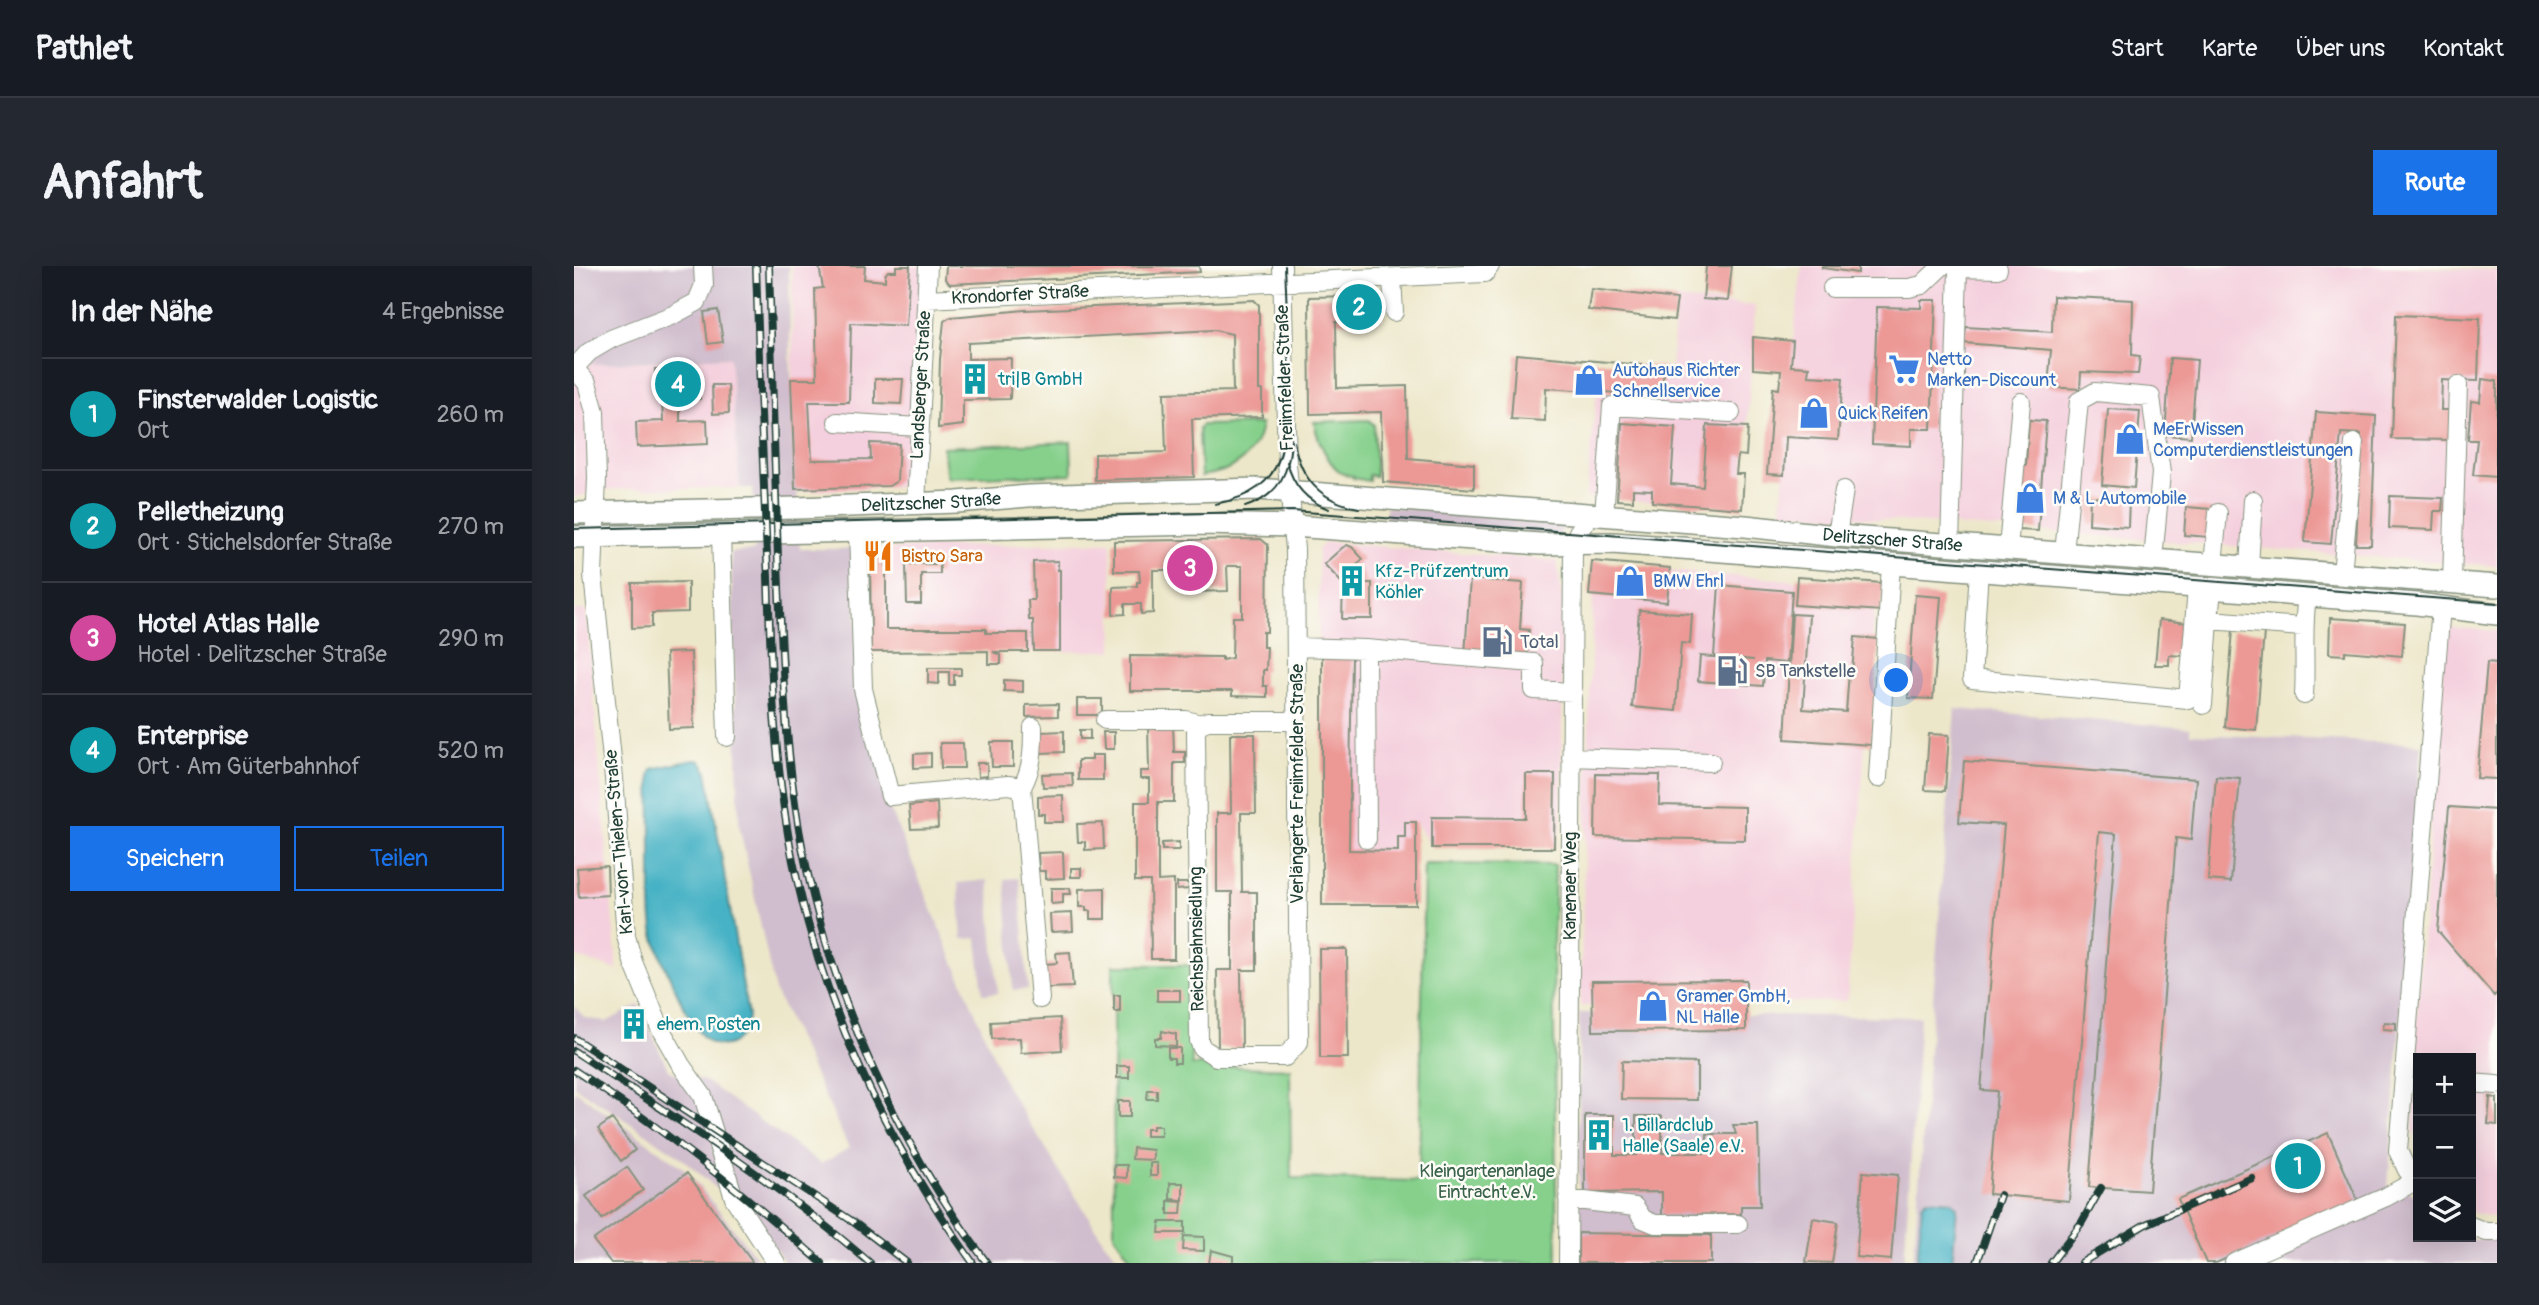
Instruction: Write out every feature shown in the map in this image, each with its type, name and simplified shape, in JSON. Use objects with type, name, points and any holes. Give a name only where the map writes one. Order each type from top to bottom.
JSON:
[{"type":"main road","name":"Delitzscher Straße","points":[[574,513],[916,504],[1042,495],[1202,490],[1289,491],[2497,586]]},
{"type":"main road","name":"Delitzscher Straße","points":[[584,537],[1203,524],[1293,526],[1523,543],[1612,543],[2441,606],[2497,614]]},
{"type":"street","points":[[574,368],[589,352],[611,338],[673,316],[697,302],[704,285],[703,266]]},
{"type":"street","name":"Landsberger Straße","points":[[916,504],[928,266]]},
{"type":"street","name":"Krondorfer Straße","points":[[926,299],[1282,274],[1392,278],[1485,273],[1490,266]]},
{"type":"street","points":[[1832,288],[1909,288],[1922,285],[1942,266]]},
{"type":"street","points":[[1950,545],[1958,268],[1998,269]]},
{"type":"street","name":"Freiimfelder Straße","points":[[1282,274],[1289,491]]},
{"type":"street","points":[[1392,278],[1394,312]]},
{"type":"street","name":"Karl-von-Thielen-Straße","points":[[574,368],[587,383],[595,412],[596,512],[584,537],[593,575],[614,778],[626,936],[648,1000],[670,1046],[703,1096],[734,1198],[776,1263]]},
{"type":"street","points":[[2452,582],[2458,384]]},
{"type":"street","points":[[2064,554],[2079,401],[2095,392],[2151,397],[2161,473],[2153,560]]},
{"type":"street","points":[[2008,549],[2021,402]]},
{"type":"street","points":[[1597,515],[1612,406],[1731,413]]},
{"type":"street","points":[[837,422],[919,427]]},
{"type":"street","points":[[2342,574],[2354,443]]},
{"type":"street","points":[[1837,536],[1843,490]]},
{"type":"street","points":[[1289,491],[1293,526]]},
{"type":"street","points":[[2249,567],[2253,500]]},
{"type":"street","points":[[2213,564],[2218,513]]},
{"type":"street","name":"Kanenaer Weg","points":[[1568,1263],[1574,544],[1578,532],[1597,515]]},
{"type":"street","name":"Verlängerte Freiimfelder Straße","points":[[1293,526],[1299,1042]]},
{"type":"street","points":[[858,531],[863,689],[890,796],[1008,785],[1022,787]]},
{"type":"street","points":[[721,534],[727,737]]},
{"type":"street","points":[[1878,778],[1891,564]]},
{"type":"street","points":[[1979,570],[1972,679],[2188,699],[2204,588]]},
{"type":"street","points":[[2203,705],[2209,620],[2204,588]]},
{"type":"street","points":[[2304,695],[2306,667],[2302,627],[2307,596]]},
{"type":"street","points":[[2415,1179],[2401,1161],[2398,1151],[2441,606]]},
{"type":"street","points":[[2209,620],[2302,627]]},
{"type":"street","points":[[1296,648],[1366,649],[1534,663],[1534,690],[1573,692]]},
{"type":"street","points":[[1366,649],[1367,839]]},
{"type":"street","points":[[1105,720],[1186,720],[1200,724],[1208,721],[1296,720]]},
{"type":"street","name":"Reichsbahnsiedlung","points":[[1200,724],[1196,732],[1199,1041],[1202,1048],[1216,1057],[1284,1057],[1299,1042]]},
{"type":"street","points":[[1033,727],[1029,775],[1022,787],[1040,999]]},
{"type":"street","points":[[1571,757],[1712,762]]},
{"type":"street","points":[[2476,1083],[2497,1085]]},
{"type":"street","points":[[2234,1263],[2413,1184]]},
{"type":"street","points":[[1569,1199],[1634,1207],[1643,1219],[1655,1224],[1738,1224]]},
{"type":"street","points":[[2476,1229],[2497,1232]]},
{"type":"shaded area","points":[[574,266],[789,266],[790,351],[800,549],[855,549],[857,646],[886,800],[1006,1086],[1105,1243],[1123,1263],[785,1263],[759,1225],[678,1155],[574,1086],[574,1006],[585,1018],[606,1022],[639,1005],[669,1071],[705,1081],[821,1164],[849,1148],[775,991],[739,825],[731,552],[755,551],[753,488],[740,488],[730,357],[574,365]]},
{"type":"shaded area","points":[[792,266],[927,266],[914,486],[794,492]]},
{"type":"shaded area","points":[[1802,266],[2379,266],[2497,270],[2497,566],[1781,512],[1793,341]]},
{"type":"shaded area","points":[[1677,299],[1755,306],[1742,509],[1586,497],[1597,392],[1662,396],[1664,367],[1671,367]]},
{"type":"shaded area","points":[[730,357],[740,488],[613,489],[574,497],[574,365]]},
{"type":"shaded area","points":[[1386,507],[1570,520],[1556,539],[1528,539],[1527,531],[1386,520]]},
{"type":"shaded area","points":[[1111,542],[1113,651],[987,652],[987,629],[869,629],[868,549]]},
{"type":"shaded area","points":[[1326,542],[1557,561],[1563,604],[1561,826],[1554,848],[1432,848],[1416,823],[1416,905],[1322,905],[1322,656],[1319,655],[1318,549]]},
{"type":"shaded area","points":[[1594,566],[1876,586],[1847,1001],[1580,1006]]},
{"type":"shaded area","points":[[574,610],[586,610],[617,970],[574,956]]},
{"type":"shaded area","points":[[2445,627],[2497,631],[2497,1218],[2476,1213],[2476,1053],[2414,1053]]},
{"type":"shaded area","points":[[1955,709],[2190,728],[2190,734],[2421,744],[2388,1187],[2398,1183],[2413,1194],[2413,1242],[2476,1242],[2497,1238],[2497,1263],[1913,1263]]},
{"type":"shaded area","points":[[1019,878],[1028,989],[1013,990],[1005,879]]},
{"type":"shaded area","points":[[988,880],[998,993],[983,994],[977,938],[962,939],[958,883]]},
{"type":"shaded area","points":[[1579,1013],[1920,1017],[1904,1263],[1579,1263]]},
{"type":"shaded area","points":[[574,1090],[686,1170],[761,1263],[574,1263]]},
{"type":"green space","points":[[1369,420],[1374,425],[1376,476],[1369,475],[1369,481],[1346,475],[1333,465],[1319,439],[1314,422]]},
{"type":"green space","points":[[1261,424],[1259,436],[1241,461],[1223,471],[1201,476],[1199,429],[1202,425]]},
{"type":"green space","points":[[1071,442],[1072,474],[947,478],[943,447]]},
{"type":"green space","name":"Kleingartenanlage Eintracht e.V.","points":[[1424,864],[1555,865],[1553,952],[1557,1263],[1134,1263],[1114,1235],[1113,965],[1190,965],[1192,1065],[1290,1069],[1291,1178],[1419,1181]]},
{"type":"water","points":[[693,760],[700,761],[707,771],[748,1016],[741,1035],[736,1041],[726,1045],[710,1042],[692,1021],[667,971],[652,923],[650,774],[653,769]]},
{"type":"water","points":[[1927,1199],[1952,1201],[1957,1207],[1952,1263],[1917,1263],[1922,1204]]},
{"type":"building","points":[[819,266],[865,266],[864,279],[885,281],[885,275],[888,271],[896,271],[896,266],[910,266],[906,326],[851,323],[849,402],[809,402],[812,460],[871,459],[870,443],[899,444],[897,481],[889,486],[795,489],[791,379],[817,379],[815,289],[823,288]]},
{"type":"building","points":[[946,266],[1199,266],[1200,272],[950,284],[945,279]]},
{"type":"building","points":[[1706,266],[1732,266],[1728,301],[1703,299]]},
{"type":"building","points":[[1858,266],[1858,273],[1822,268]]},
{"type":"building","points":[[1591,289],[1677,299],[1674,320],[1588,310]]},
{"type":"building","points":[[1354,296],[1354,299],[1364,300],[1366,315],[1354,316],[1355,322],[1336,322],[1337,388],[1407,386],[1408,458],[1474,464],[1474,489],[1383,482],[1381,412],[1310,414],[1309,297]]},
{"type":"building","points":[[2053,296],[2133,300],[2132,355],[2140,356],[2138,374],[2081,372],[2080,389],[2048,387],[2051,350],[1964,343],[1966,327],[2052,332]]},
{"type":"building","points":[[1254,300],[1259,305],[1259,390],[1262,390],[1262,417],[1192,419],[1194,477],[1095,480],[1095,454],[1166,452],[1164,393],[1233,391],[1232,334],[1214,330],[968,343],[968,359],[1011,358],[1010,399],[963,400],[963,425],[938,428],[944,321],[951,317],[1025,310]]},
{"type":"building","name":"Netto Marken-Discount","points":[[1921,300],[1936,300],[1931,429],[1911,429],[1911,446],[1872,444],[1877,307],[1921,308]]},
{"type":"building","points":[[718,310],[723,342],[708,344],[704,312]]},
{"type":"building","points":[[2396,315],[2480,318],[2478,381],[2442,380],[2441,410],[2453,410],[2452,440],[2392,439]]},
{"type":"building","points":[[1753,337],[1793,341],[1791,366],[1809,367],[1808,376],[1843,378],[1838,440],[1786,437],[1784,475],[1767,474],[1773,388],[1779,389],[1781,371],[1753,369]]},
{"type":"building","points":[[1516,354],[1664,367],[1662,396],[1546,388],[1545,421],[1511,419]]},
{"type":"building","points":[[2170,358],[2197,360],[2191,437],[2165,435]]},
{"type":"building","points":[[699,368],[700,399],[680,399],[680,421],[707,420],[708,444],[637,447],[636,422],[663,421],[662,400],[656,400],[655,369]]},
{"type":"building","points":[[875,379],[903,379],[901,404],[875,403]]},
{"type":"building","points":[[2482,379],[2497,381],[2496,477],[2473,475],[2477,440],[2468,440],[2471,401],[2480,402]]},
{"type":"building","points":[[712,385],[728,385],[729,413],[713,414]]},
{"type":"building","points":[[2108,409],[2140,411],[2134,488],[2102,485]]},
{"type":"building","points":[[2316,412],[2376,416],[2371,545],[2356,545],[2361,434],[2341,433],[2331,544],[2305,542]]},
{"type":"building","name":"M & L Automobile","points":[[2029,420],[2046,421],[2038,531],[2018,530],[2022,465],[2026,465]]},
{"type":"building","points":[[1622,423],[1675,427],[1671,484],[1703,487],[1707,425],[1748,427],[1746,456],[1738,455],[1736,474],[1744,474],[1742,509],[1652,502],[1652,490],[1633,489],[1633,501],[1617,500]]},
{"type":"building","points":[[2390,496],[2443,498],[2442,511],[2434,511],[2433,530],[2389,528]]},
{"type":"building","points":[[2090,497],[2129,499],[2128,527],[2089,524]]},
{"type":"building","points":[[2186,507],[2211,509],[2209,537],[2184,535]]},
{"type":"building","points":[[1261,539],[1268,545],[1267,632],[1263,632],[1263,647],[1267,647],[1263,686],[1267,686],[1267,697],[1232,696],[1232,691],[1130,691],[1130,656],[1222,657],[1222,660],[1232,658],[1233,617],[1242,617],[1242,566],[1227,566],[1228,591],[1187,592],[1187,570],[1153,570],[1153,613],[1141,614],[1141,604],[1125,604],[1125,614],[1113,615],[1113,587],[1137,586],[1137,582],[1140,582],[1139,571],[1114,571],[1114,541]]},
{"type":"building","name":"Kfz-Prüfzentrum Köhler","points":[[1347,545],[1363,559],[1357,564],[1365,583],[1372,583],[1372,619],[1342,619],[1343,584],[1324,564]]},
{"type":"building","points":[[870,550],[886,550],[886,629],[986,629],[986,633],[1028,633],[1028,652],[993,652],[1001,655],[1001,664],[988,664],[988,651],[871,652]]},
{"type":"building","points":[[1058,561],[1060,651],[1034,651],[1033,620],[1029,620],[1028,600],[1034,600],[1033,562]]},
{"type":"building","name":"BMW Ehrl","points":[[1592,561],[1670,568],[1667,602],[1589,595]]},
{"type":"building","points":[[906,564],[940,564],[940,574],[921,574],[921,604],[907,604]]},
{"type":"building","points":[[1797,577],[1883,583],[1882,611],[1795,605]]},
{"type":"building","points":[[1470,579],[1523,583],[1520,629],[1529,630],[1527,659],[1465,655]]},
{"type":"building","points":[[688,582],[688,612],[652,613],[652,627],[632,628],[632,583]]},
{"type":"building","points":[[1719,585],[1792,591],[1787,663],[1765,661],[1763,686],[1698,681],[1700,656],[1754,660],[1714,656]]},
{"type":"building","points":[[1915,595],[1941,597],[1933,699],[1908,698]]},
{"type":"building","points":[[1639,610],[1692,614],[1690,644],[1681,643],[1676,711],[1632,707]]},
{"type":"building","points":[[1792,614],[1809,615],[1803,709],[1846,712],[1855,637],[1879,639],[1871,745],[1785,739]]},
{"type":"building","points":[[2330,618],[2405,623],[2402,656],[2345,651],[2345,655],[2329,654]]},
{"type":"building","points":[[2159,620],[2188,623],[2185,656],[2169,655],[2169,665],[2155,665]]},
{"type":"building","points":[[2233,630],[2264,632],[2256,730],[2225,727]]},
{"type":"building","points":[[691,652],[694,728],[669,729],[666,653]]},
{"type":"building","points":[[1322,655],[1352,655],[1349,850],[1398,851],[1398,837],[1405,837],[1405,822],[1416,822],[1416,905],[1322,905]]},
{"type":"building","points":[[2487,662],[2497,663],[2497,779],[2477,778]]},
{"type":"building","points":[[928,668],[961,668],[961,675],[954,675],[954,685],[949,685],[949,672],[939,672],[939,684],[928,683]]},
{"type":"building","points":[[1004,680],[1023,681],[1023,692],[1004,691]]},
{"type":"building","points":[[1077,699],[1102,699],[1102,715],[1077,715]]},
{"type":"building","points":[[1058,704],[1058,716],[1026,717],[1026,705]]},
{"type":"building","points":[[1173,723],[1174,752],[1185,752],[1185,763],[1174,763],[1174,802],[1158,802],[1158,881],[1174,880],[1174,959],[1151,959],[1150,881],[1135,881],[1135,802],[1149,802],[1149,779],[1140,779],[1140,771],[1149,771],[1148,724]]},
{"type":"building","points":[[1080,730],[1090,730],[1090,739],[1080,739]]},
{"type":"building","points":[[1064,731],[1064,752],[1041,753],[1041,732]]},
{"type":"building","points":[[1103,732],[1114,732],[1114,749],[1104,749]]},
{"type":"building","points":[[1230,734],[1255,734],[1256,813],[1241,813],[1242,892],[1257,892],[1257,970],[1241,970],[1242,1048],[1218,1048],[1217,970],[1232,970],[1232,892],[1217,892],[1217,813],[1231,813]]},
{"type":"building","points":[[1929,734],[1949,735],[1945,791],[1925,790]]},
{"type":"building","points":[[991,742],[1013,742],[1013,767],[992,767]]},
{"type":"building","points":[[940,743],[963,743],[964,768],[941,768]]},
{"type":"building","points":[[931,753],[931,767],[914,768],[914,754]]},
{"type":"building","points":[[1092,755],[1103,755],[1103,780],[1078,780],[1078,760],[1092,760]]},
{"type":"building","points":[[1964,761],[2196,779],[2191,840],[2176,838],[2149,1191],[2089,1187],[2116,834],[2099,832],[2069,1201],[1989,1194],[1997,1091],[1981,1090],[2004,825],[1959,822]]},
{"type":"building","points":[[977,763],[987,763],[987,776],[978,777]]},
{"type":"building","points":[[1072,773],[1073,786],[1043,787],[1042,774]]},
{"type":"building","points":[[1526,774],[1555,774],[1554,848],[1432,848],[1432,817],[1526,818]]},
{"type":"building","points":[[1596,774],[1660,775],[1659,805],[1745,807],[1745,840],[1595,837]]},
{"type":"building","points":[[2216,776],[2240,778],[2231,882],[2208,880]]},
{"type":"building","points":[[1063,795],[1064,822],[1044,822],[1044,814],[1038,814],[1038,796]]},
{"type":"building","points":[[937,803],[938,828],[911,829],[909,806]]},
{"type":"building","points":[[2449,807],[2497,810],[2497,993],[2494,996],[2438,931]]},
{"type":"building","points":[[1103,823],[1104,849],[1085,850],[1085,842],[1078,842],[1077,824]]},
{"type":"building","points":[[1179,842],[1179,850],[1162,850],[1162,843]]},
{"type":"building","points":[[1063,852],[1064,878],[1045,879],[1045,871],[1039,871],[1038,853]]},
{"type":"building","points":[[607,866],[608,895],[579,897],[577,868]]},
{"type":"building","points":[[1071,868],[1081,868],[1081,877],[1071,877]]},
{"type":"building","points":[[1177,883],[1189,883],[1189,889],[1177,890]]},
{"type":"building","points":[[1051,888],[1070,888],[1071,894],[1063,894],[1063,903],[1051,904]]},
{"type":"building","points":[[1105,888],[1105,919],[1090,919],[1090,911],[1086,911],[1086,907],[1079,907],[1079,889]]},
{"type":"building","points":[[1072,913],[1073,931],[1051,932],[1050,914]]},
{"type":"building","points":[[1319,949],[1347,949],[1348,1058],[1320,1058]]},
{"type":"building","points":[[1070,952],[1073,987],[1047,988],[1045,964],[1057,963],[1056,953]]},
{"type":"building","name":"Gramer GmbH, NL Halle","points":[[1746,980],[1746,1030],[1593,1031],[1592,981]]},
{"type":"building","points":[[1157,990],[1180,990],[1180,1001],[1157,1001]]},
{"type":"building","points":[[1114,995],[1120,995],[1120,1012],[1114,1012]]},
{"type":"building","name":"ehem. Posten","points":[[636,1012],[645,1028],[633,1035],[624,1019]]},
{"type":"building","points":[[1060,1018],[1062,1050],[1021,1053],[1020,1038],[992,1039],[991,1022]]},
{"type":"building","points":[[2384,1022],[2396,1023],[2396,1030],[2383,1029]]},
{"type":"building","points":[[1162,1031],[1176,1034],[1176,1046],[1155,1045],[1155,1038],[1161,1038]]},
{"type":"building","points":[[1168,1048],[1180,1048],[1180,1063],[1174,1063],[1174,1058],[1168,1058]]},
{"type":"building","points":[[1622,1061],[1697,1063],[1697,1100],[1621,1099]]},
{"type":"building","points":[[1117,1066],[1129,1066],[1129,1078],[1117,1078]]},
{"type":"building","points":[[1148,1090],[1157,1090],[1157,1099],[1147,1099]]},
{"type":"building","points":[[2490,1097],[2497,1098],[2497,1125],[2488,1124]]},
{"type":"building","points":[[1118,1101],[1130,1101],[1130,1117],[1118,1117]]},
{"type":"building","points":[[1585,1115],[1614,1115],[1614,1155],[1636,1155],[1636,1116],[1662,1116],[1662,1153],[1707,1153],[1707,1134],[1736,1134],[1733,1125],[1758,1125],[1760,1206],[1741,1206],[1741,1214],[1662,1215],[1662,1192],[1585,1193]]},
{"type":"building","points":[[612,1119],[635,1150],[621,1161],[598,1129]]},
{"type":"building","points":[[1153,1126],[1161,1126],[1161,1136],[1146,1136],[1146,1129],[1153,1129]]},
{"type":"building","points":[[2328,1133],[2358,1201],[2216,1263],[2206,1263],[2178,1199]]},
{"type":"building","points":[[1133,1148],[1153,1150],[1153,1160],[1132,1159]]},
{"type":"building","points":[[1150,1163],[1157,1163],[1157,1176],[1150,1176]]},
{"type":"building","points":[[1114,1165],[1127,1165],[1127,1178],[1114,1177]]},
{"type":"building","points":[[627,1167],[643,1190],[602,1219],[586,1196]]},
{"type":"building","points":[[1863,1172],[1898,1175],[1891,1260],[1856,1257]]},
{"type":"building","points":[[687,1173],[753,1263],[611,1263],[593,1240]]},
{"type":"building","points":[[1170,1183],[1183,1183],[1183,1200],[1170,1199]]},
{"type":"building","points":[[1168,1201],[1182,1202],[1181,1214],[1168,1214]]},
{"type":"building","points":[[1813,1218],[1838,1222],[1832,1263],[1806,1262]]},
{"type":"building","points":[[1160,1222],[1185,1222],[1185,1233],[1159,1233]]},
{"type":"building","points":[[1578,1233],[1711,1235],[1711,1263],[1578,1263]]},
{"type":"building","points":[[1184,1236],[1204,1237],[1204,1251],[1183,1250]]},
{"type":"building","points":[[1211,1250],[1233,1256],[1233,1263],[1209,1263]]},
{"type":"tram line","points":[[1245,507],[1258,502],[1274,489],[1285,472],[1290,452],[1285,266]]},
{"type":"tram line","points":[[1294,442],[1302,467],[1315,487],[1334,500],[1359,508]]},
{"type":"tram line","points":[[1215,504],[1238,498],[1258,487],[1273,471],[1282,448]]},
{"type":"tram line","points":[[1287,462],[1302,492],[1329,509]]},
{"type":"tram line","points":[[574,529],[1292,511],[2497,603]]},
{"type":"railway","points":[[756,266],[772,684],[782,790],[793,861],[822,970],[862,1072],[912,1169],[973,1263]]},
{"type":"railway","points":[[769,266],[784,687],[789,753],[803,851],[832,961],[850,1015],[872,1067],[924,1168],[987,1263]]},
{"type":"railway","points":[[574,1038],[852,1221],[907,1263]]},
{"type":"railway","points":[[574,1051],[763,1178],[870,1263]]},
{"type":"railway","points":[[574,1070],[702,1162],[822,1263]]},
{"type":"railway","points":[[2081,1263],[2144,1225],[2252,1178]]},
{"type":"railway","points":[[2051,1263],[2082,1222],[2101,1188]]},
{"type":"railway","points":[[1977,1263],[2000,1195]]},
{"type":"place","name":"Pelletheizung","points":[[1359,307]]},
{"type":"place","name":"Netto Marken-Discount","points":[[1904,369]]},
{"type":"place","name":"tri|B GmbH","points":[[975,379]]},
{"type":"place","name":"Autohaus Richter Schnellservice","points":[[1589,380]]},
{"type":"place","name":"Enterprise","points":[[678,384]]},
{"type":"place","name":"Quick Reifen","points":[[1814,413]]},
{"type":"place","name":"MeErWissen Computerdienstleistungen","points":[[2130,439]]},
{"type":"place","name":"M & L Automobile","points":[[2030,498]]},
{"type":"place","name":"Bistro Sara","points":[[878,556]]},
{"type":"place","name":"Hotel Atlas Halle","points":[[1190,568]]},
{"type":"place","name":"Kfz-Prüfzentrum Köhler","points":[[1352,581]]},
{"type":"place","name":"BMW Ehrl","points":[[1630,581]]},
{"type":"place","name":"Total","points":[[1497,642]]},
{"type":"place","name":"SB Tankstelle","points":[[1732,671]]},
{"type":"place","name":"Gramer GmbH, NL Halle","points":[[1653,1006]]},
{"type":"place","name":"ehem. Posten","points":[[634,1024]]},
{"type":"place","name":"1. Billardclub Halle (Saale) e.V.","points":[[1599,1135]]},
{"type":"place","name":"Finsterwalder Logistic","points":[[2298,1166]]}]
